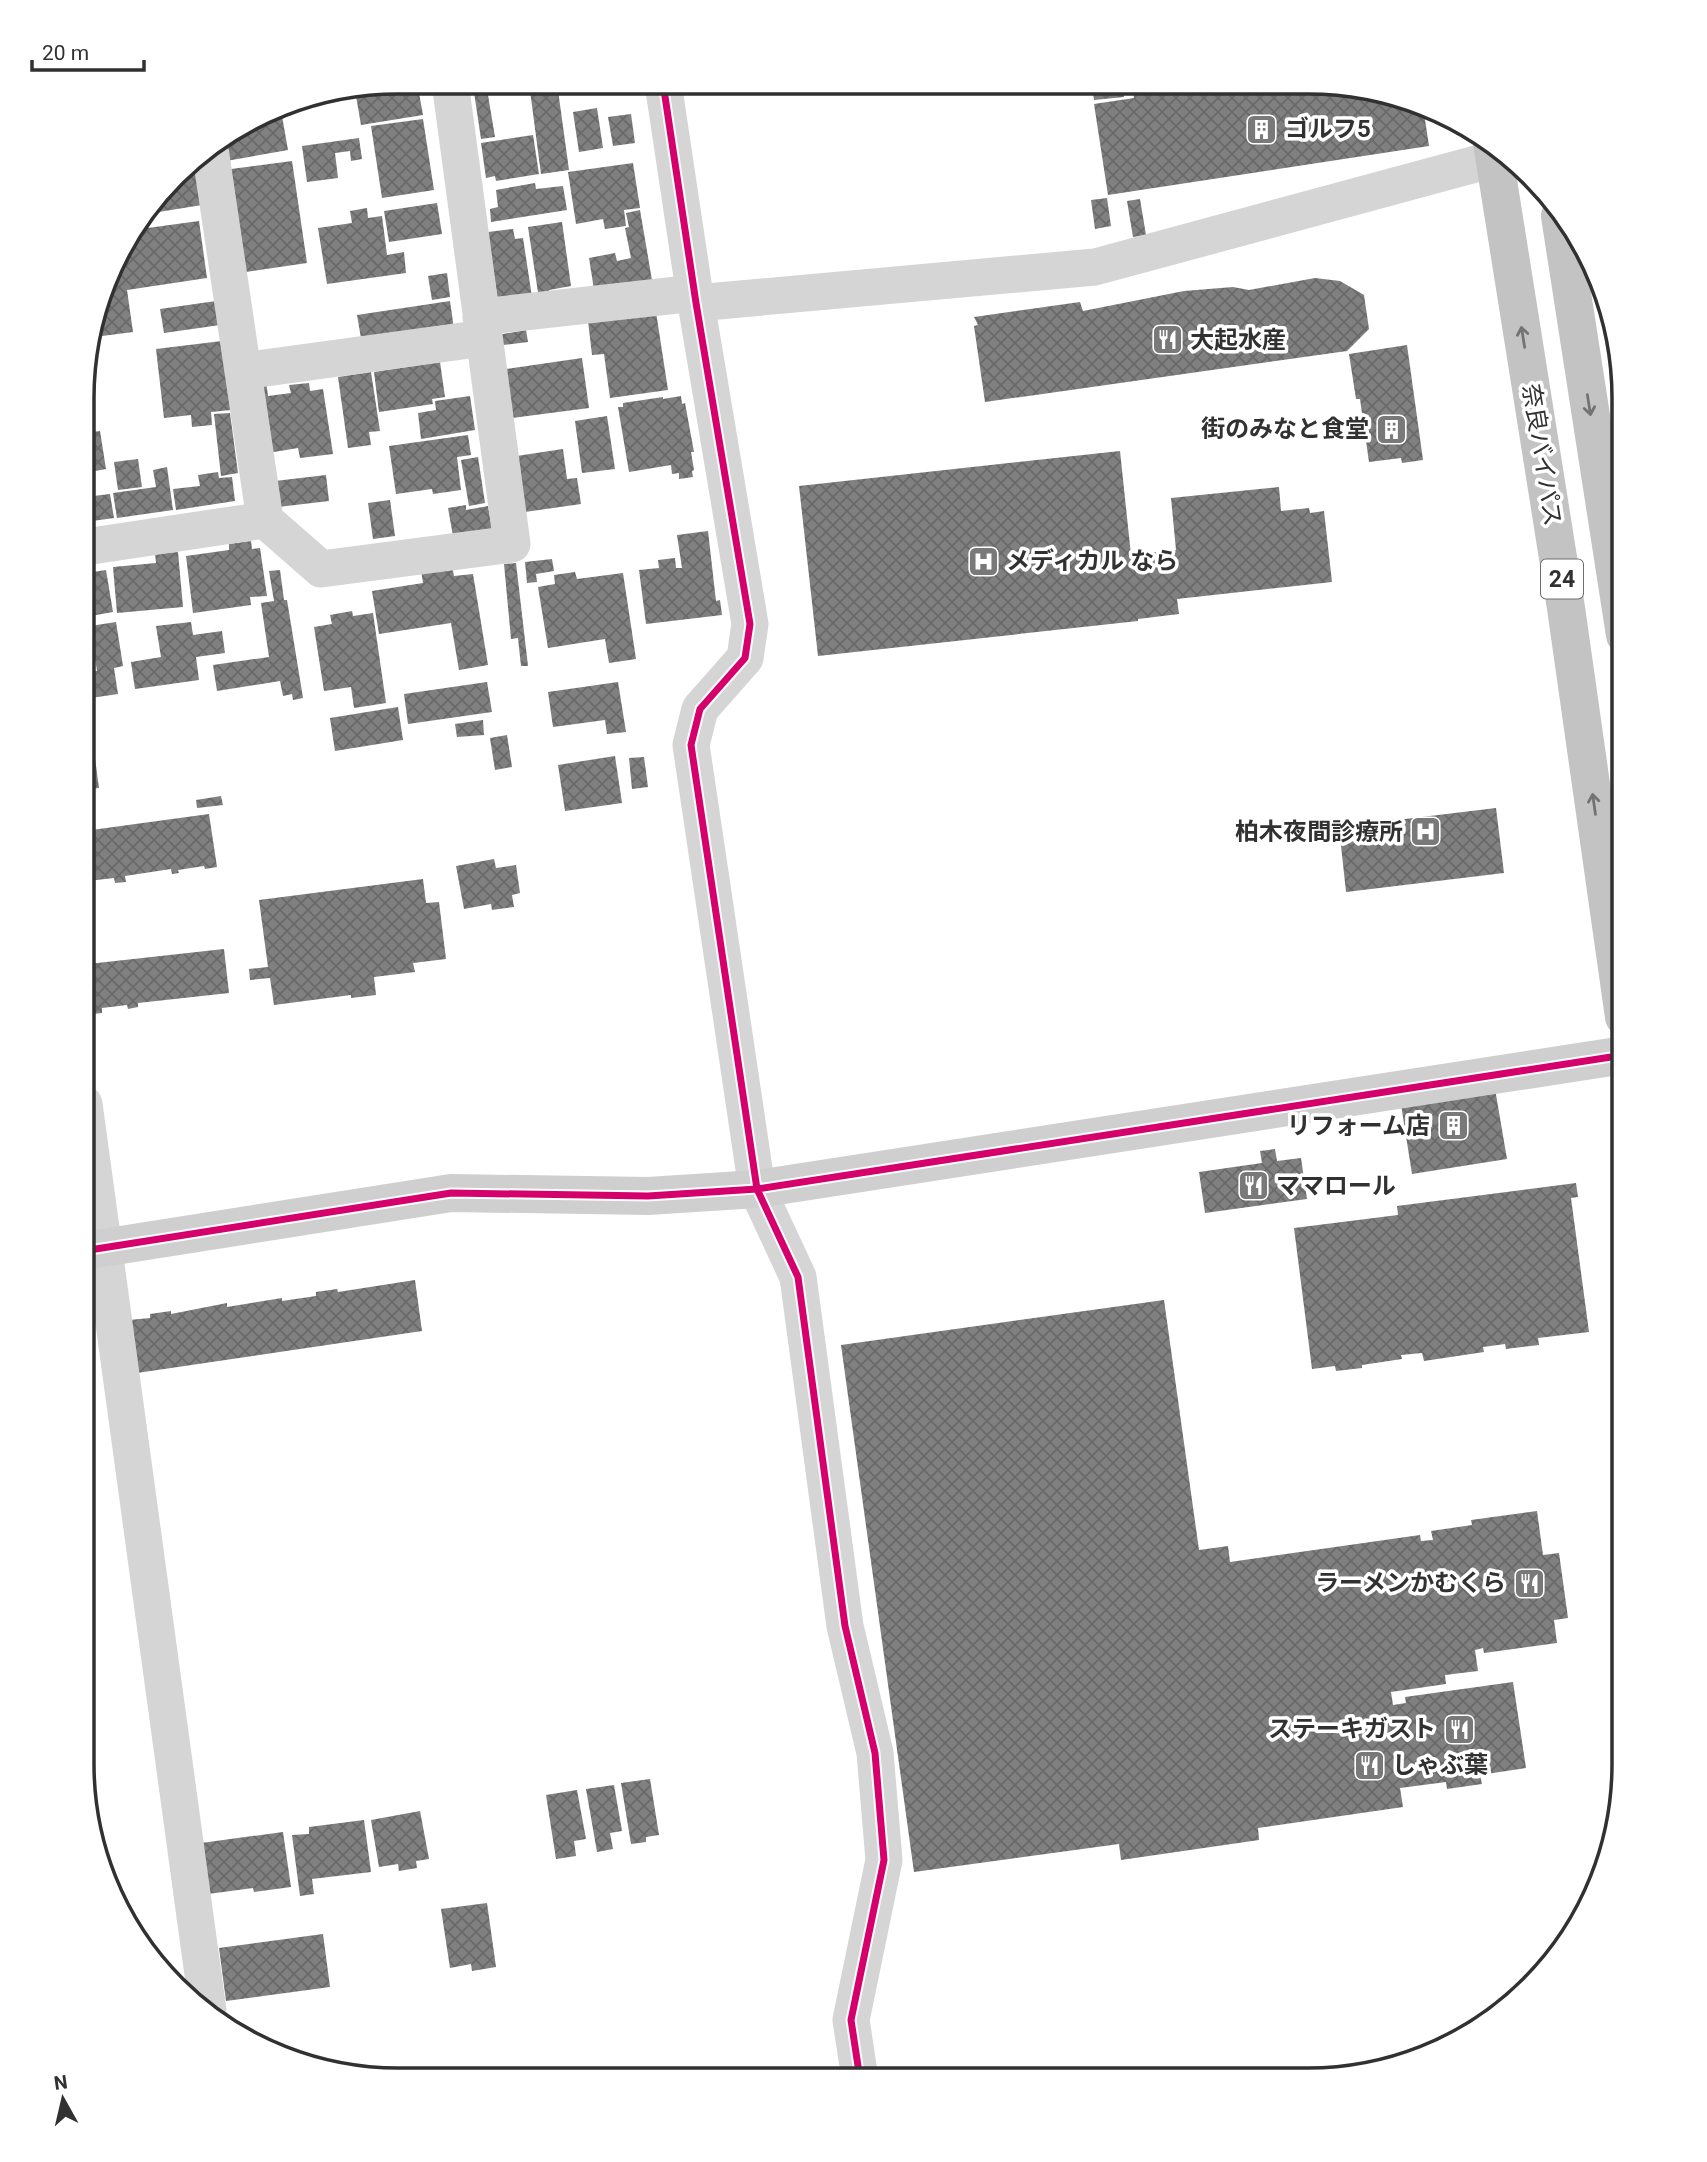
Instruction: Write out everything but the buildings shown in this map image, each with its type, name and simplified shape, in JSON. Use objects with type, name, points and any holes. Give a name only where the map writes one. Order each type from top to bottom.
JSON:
[{"type":"highway","name":"奈良バイパス","points":[[1494,157],[1566,608],[1612,927]]},
{"type":"highway","name":"24","points":[[1562,231],[1612,551]]},
{"type":"street","points":[[211,158],[265,520],[321,569],[512,544],[452,94]]},
{"type":"street","points":[[665,94],[750,624],[745,658],[700,709],[691,745],[757,1189],[798,1277],[845,1626],[875,1753],[884,1860],[851,2020],[858,2068]]},
{"type":"street","points":[[243,371],[483,327],[696,298],[1095,267],[1488,153]]},
{"type":"street","points":[[94,546],[265,520]]},
{"type":"street","points":[[206,1999],[94,1249],[452,1193],[648,1196],[757,1189],[1612,1057]]},
{"type":"cycle path","points":[[665,94],[696,303],[750,624],[745,658],[700,709],[691,745],[757,1189],[798,1277],[845,1626],[875,1753],[884,1860],[851,2020],[858,2068]]},
{"type":"cycle path","points":[[94,1249],[451,1193],[648,1196],[757,1189],[1612,1057]]},
{"type":"place","name":"ゴルフ5","points":[[1262,129]]},
{"type":"place","name":"大起水産","points":[[1167,340]]},
{"type":"place","name":"街のみなと食堂","points":[[1392,429]]},
{"type":"place","name":"メディカル なら","points":[[983,561]]},
{"type":"place","name":"柏木夜間診療所","points":[[1426,832]]},
{"type":"place","name":"リフォーム店","points":[[1453,1126]]},
{"type":"place","name":"ママロール","points":[[1253,1186]]},
{"type":"place","name":"ラーメンかむくら","points":[[1529,1583]]},
{"type":"place","name":"ステーキガスト","points":[[1459,1729]]},
{"type":"place","name":"しゃぶ葉","points":[[1369,1765]]}]
